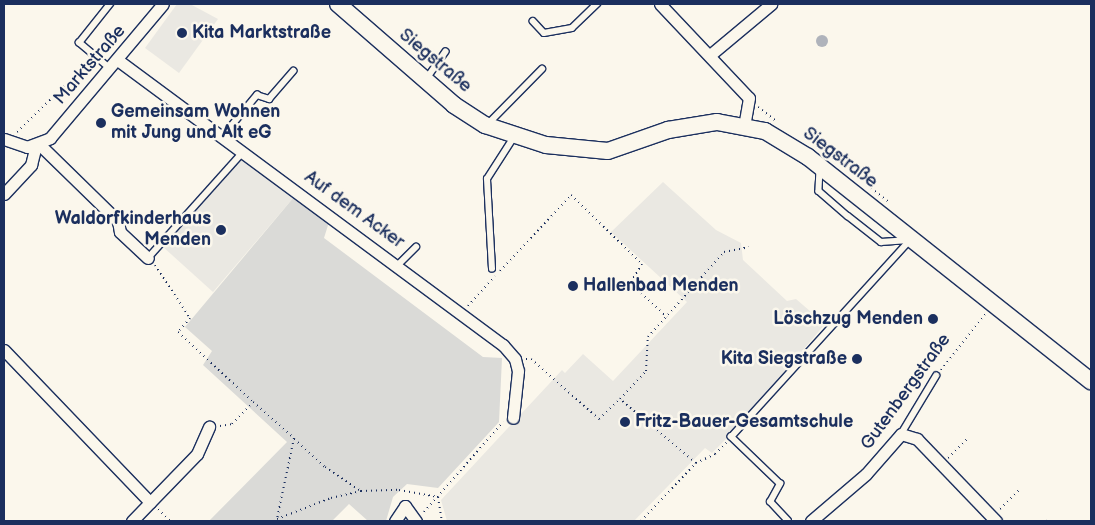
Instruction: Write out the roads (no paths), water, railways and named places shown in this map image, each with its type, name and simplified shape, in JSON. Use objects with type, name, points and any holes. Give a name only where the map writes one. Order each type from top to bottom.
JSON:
[{"type":"main road","name":"Siegstraße","points":[[338,4],[425,80],[487,125],[515,135],[568,151],[590,152],[628,146],[692,125],[744,125],[780,139],[821,167],[1091,381]]},
{"type":"street","name":"Marktstraße","points":[[38,145],[115,65],[163,4]]},
{"type":"street","points":[[660,4],[750,98],[744,125]]},
{"type":"street","points":[[710,55],[771,4]]},
{"type":"street","name":"Auf dem Acker","points":[[115,65],[222,137],[399,264],[515,359],[513,412]]},
{"type":"street","points":[[6,140],[38,145],[118,221],[120,232],[148,258]]},
{"type":"street","points":[[4,194],[31,165],[38,145]]},
{"type":"street","points":[[4,350],[66,419],[150,502]]},
{"type":"street","points":[[132,521],[197,454],[209,427]]},
{"type":"street","points":[[901,434],[917,439],[994,519]]},
{"type":"street","name":"Gutenbergstraße","points":[[811,521],[866,474],[901,434]]},
{"type":"street","points":[[395,521],[405,506],[416,520]]},
{"type":"lane","points":[[110,4],[78,43],[94,56],[115,65]]},
{"type":"lane","points":[[533,21],[544,33],[572,28],[597,4]]},
{"type":"lane","points":[[425,80],[445,52]]},
{"type":"lane","points":[[487,125],[542,68]]},
{"type":"lane","points":[[222,137],[257,95],[269,99],[292,71]]},
{"type":"lane","points":[[492,270],[487,178],[515,135]]},
{"type":"lane","points":[[148,258],[243,152]]},
{"type":"lane","points":[[788,521],[770,502],[780,484],[731,438],[911,239]]},
{"type":"lane","points":[[399,264],[416,247]]},
{"type":"lane","name":"Gutenbergstraße","points":[[901,434],[936,376]]},
{"type":"place","name":"Kita Marktstraße","points":[[182,33]]},
{"type":"place","name":"Gemeinsam Wohnen mit Jung und Alt eG","points":[[101,123]]},
{"type":"place","name":"Waldorfkinderhaus Menden","points":[[221,230]]},
{"type":"place","name":"Hallenbad Menden","points":[[573,286]]},
{"type":"place","name":"Löschzug Menden","points":[[933,319]]},
{"type":"place","name":"Kita Siegstraße","points":[[857,359]]},
{"type":"place","name":"Fritz-Bauer-Gesamtschule","points":[[625,422]]}]
